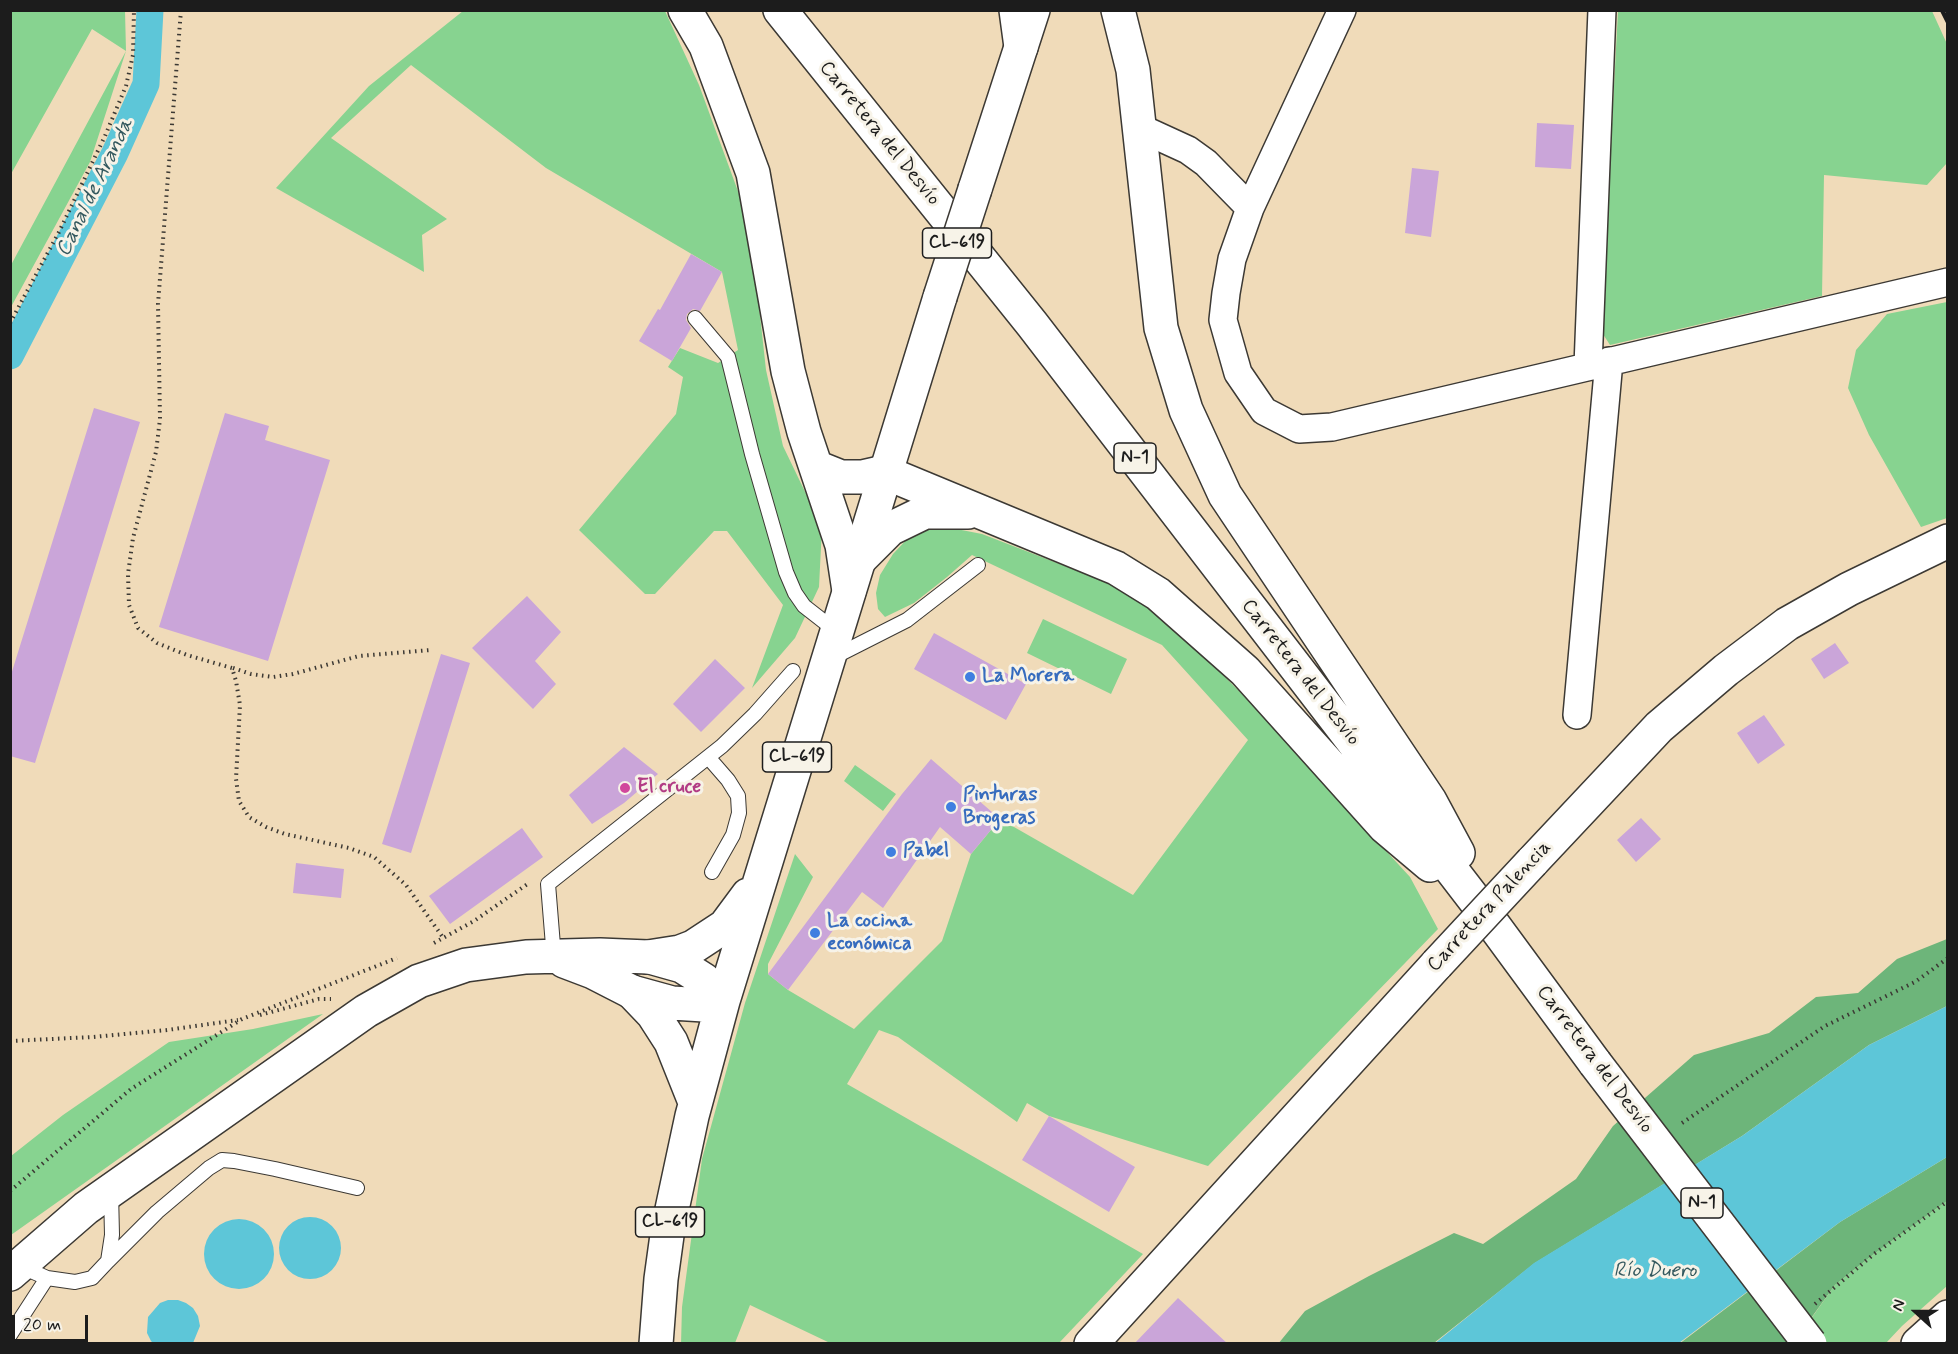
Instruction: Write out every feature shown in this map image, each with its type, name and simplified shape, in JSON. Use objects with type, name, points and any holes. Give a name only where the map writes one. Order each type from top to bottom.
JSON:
[{"type":"main road","points":[[685,10],[706,46],[753,173],[788,371],[804,432],[842,545],[849,591]]},
{"type":"main road","name":"Carretera del Desvío","points":[[780,10],[1032,324],[1484,912],[1595,1063],[1810,1344]]},
{"type":"main road","points":[[1016,10],[1021,47]]},
{"type":"main road","name":"CL-619","points":[[656,1344],[668,1228],[695,1102],[723,1001],[884,472],[1033,10]]},
{"type":"main road","name":"N-1","points":[[1118,10],[1132,70],[1140,128],[1161,328],[1186,410],[1225,495],[1430,801],[1505,942]]},
{"type":"main road","points":[[816,467],[841,477],[862,477],[884,472],[1116,567],[1158,594],[1245,671],[1385,827],[1484,912]]},
{"type":"main road","points":[[859,560],[890,529],[925,512],[981,512]]},
{"type":"main road","name":"Carretera Palencia","points":[[1091,1344],[1437,964],[1659,727],[1726,670],[1787,624],[1849,589],[1947,541]]},
{"type":"main road","points":[[26,1273],[86,1208],[366,1011],[419,981],[466,964],[526,957],[600,955],[648,957],[680,952],[725,926],[759,882]]},
{"type":"main road","points":[[648,957],[682,966],[704,980],[723,1001]]},
{"type":"main road","points":[[554,958],[593,972],[632,993],[672,1003],[704,1005],[723,1001]]},
{"type":"main road","points":[[632,993],[653,1014],[671,1042],[695,1102]]},
{"type":"main road","points":[[1918,1344],[1947,1317]]},
{"type":"street","points":[[1342,10],[1250,208],[1232,259],[1223,320],[1238,374],[1264,411],[1299,429],[1332,427],[1947,282]]},
{"type":"street","points":[[1577,715],[1598,364],[1602,10]]},
{"type":"street","points":[[1140,128],[1188,150],[1206,163],[1250,208]]},
{"type":"lane","points":[[695,318],[728,357],[752,454],[786,572],[795,593],[816,617],[832,646],[907,620],[978,565]]},
{"type":"lane","points":[[554,958],[548,884],[708,757],[755,714],[793,671]]},
{"type":"lane","points":[[708,757],[728,780],[738,796],[739,813],[733,835],[712,872]]},
{"type":"lane","points":[[10,1335],[26,1273],[75,1282],[92,1278],[157,1212],[209,1168],[222,1160],[275,1169],[357,1188]]},
{"type":"lane","points":[[108,1261],[112,1235],[111,1191]]},
{"type":"path","points":[[10,323],[74,200],[126,86],[133,55],[134,10]]},
{"type":"path","points":[[181,10],[158,304],[160,419],[154,460],[133,538],[128,574],[129,605],[138,628],[157,643],[187,655],[251,674],[273,677],[359,656],[430,650]]},
{"type":"path","points":[[232,668],[240,705],[236,779],[238,801],[249,817],[285,834],[338,845],[374,857],[406,885],[444,939]]},
{"type":"path","points":[[434,943],[474,921],[537,877]]},
{"type":"path","points":[[10,1191],[131,1089],[242,1019],[401,956]]},
{"type":"path","points":[[1682,1123],[1825,1026],[1915,982],[1947,958]]},
{"type":"path","points":[[10,1041],[146,1032],[242,1019],[319,999],[341,999],[366,1011]]},
{"type":"path","points":[[1809,1311],[1835,1285],[1866,1260],[1947,1201]]},
{"type":"green space","points":[[11,10],[125,11],[126,51],[92,29],[11,174]]},
{"type":"green space","points":[[463,11],[665,11],[699,85],[750,224],[766,370],[783,446],[822,527],[819,587],[795,638],[752,688],[783,605],[727,531],[714,531],[655,594],[645,594],[579,530],[676,414],[683,377],[668,367],[680,348],[718,363],[738,350],[722,272],[546,168],[411,65],[331,138],[447,219],[422,235],[424,272],[276,188],[369,86]]},
{"type":"green space","points":[[1618,11],[1932,11],[1947,44],[1947,163],[1927,185],[1824,175],[1822,296],[1610,345],[1601,331]]},
{"type":"green space","points":[[126,51],[90,162],[11,307],[11,265]]},
{"type":"green space","points":[[1947,302],[1947,518],[1921,527],[1869,435],[1848,388],[1856,350],[1887,314]]},
{"type":"green space","points":[[936,525],[982,534],[1109,583],[1164,616],[1242,694],[1410,877],[1438,929],[1208,1166],[1049,1116],[1027,1103],[1017,1122],[898,1037],[879,1030],[847,1084],[1143,1254],[1059,1343],[830,1343],[750,1305],[735,1343],[681,1344],[682,1307],[702,1159],[745,1003],[795,854],[813,877],[768,964],[768,974],[788,990],[854,1029],[942,941],[971,854],[1000,819],[1133,895],[1248,740],[1162,645],[972,555],[914,603],[885,617],[878,609],[876,593],[880,575],[893,554],[909,537]]},
{"type":"green space","points":[[1043,619],[1127,659],[1111,694],[1027,653]]},
{"type":"green space","points":[[855,765],[896,794],[883,811],[844,781]]},
{"type":"green space","points":[[1947,939],[1947,1006],[1869,1045],[1742,1136],[1535,1263],[1434,1343],[1278,1344],[1305,1311],[1454,1233],[1483,1244],[1576,1179],[1613,1126],[1694,1055],[1769,1033],[1816,997],[1858,993],[1897,959]]},
{"type":"green space","points":[[323,1014],[11,1235],[11,1156],[63,1115],[169,1042],[253,1029]]},
{"type":"green space","points":[[1947,1157],[1947,1201],[1835,1285],[1793,1343],[1679,1344],[1840,1222]]},
{"type":"green space","points":[[1947,1201],[1947,1286],[1886,1343],[1793,1344],[1835,1285]]},
{"type":"water","name":"Río Duero","points":[[1947,1006],[1947,1157],[1840,1222],[1679,1343],[1434,1344],[1534,1263],[1742,1136],[1869,1045]]},
{"type":"water","points":[[304,1217],[316,1217],[332,1226],[339,1236],[341,1248],[339,1260],[332,1270],[316,1279],[304,1279],[293,1274],[284,1265],[279,1254],[279,1242],[284,1231],[293,1222]]},
{"type":"water","points":[[239,1219],[252,1222],[264,1229],[271,1241],[274,1254],[271,1267],[264,1279],[252,1286],[239,1289],[226,1286],[214,1279],[207,1267],[204,1254],[207,1241],[214,1229],[226,1222]]},
{"type":"water","points":[[168,1300],[186,1303],[198,1316],[200,1326],[193,1343],[153,1343],[151,1341],[147,1333],[148,1317],[160,1303]]},
{"type":"building","points":[[1537,123],[1574,125],[1571,169],[1535,167]]},
{"type":"building","points":[[1412,168],[1439,171],[1431,237],[1405,233]]},
{"type":"building","points":[[691,254],[722,272],[700,311],[693,309],[687,314],[686,320],[691,328],[672,361],[639,341],[658,309],[660,310]]},
{"type":"building","points":[[94,408],[140,422],[35,763],[10,756],[10,678]]},
{"type":"building","points":[[225,413],[269,426],[265,440],[330,460],[268,661],[159,627]]},
{"type":"building","points":[[527,596],[561,632],[535,661],[556,684],[533,709],[472,648]]},
{"type":"building","name":"La Morera","points":[[934,633],[1026,684],[1006,720],[914,669]]},
{"type":"building","points":[[1835,643],[1849,663],[1824,679],[1811,659]]},
{"type":"building","points":[[441,654],[470,663],[411,853],[382,844]]},
{"type":"building","points":[[715,659],[745,688],[701,732],[673,704]]},
{"type":"building","points":[[1764,715],[1785,745],[1758,764],[1737,733]]},
{"type":"building","points":[[624,747],[658,774],[624,803],[592,824],[569,795]]},
{"type":"building","points":[[931,759],[1000,819],[971,854],[940,827],[883,908],[862,892],[788,990],[768,974],[902,794]]},
{"type":"building","points":[[1641,818],[1661,839],[1636,862],[1617,840]]},
{"type":"building","points":[[522,828],[543,857],[450,924],[429,896]]},
{"type":"building","points":[[296,863],[344,869],[341,898],[293,893]]},
{"type":"building","points":[[1049,1116],[1135,1167],[1109,1212],[1022,1160]]},
{"type":"building","points":[[1178,1298],[1228,1344],[1134,1344]]},
{"type":"waterway","name":"Canal de Aranda","points":[[10,356],[115,153],[146,84],[150,10]]},
{"type":"railway","points":[[1942,10],[1948,22]]},
{"type":"place","name":"La Morera","points":[[970,677]]},
{"type":"place","name":"El cruce","points":[[625,788]]},
{"type":"place","name":"Pinturas Brogeras","points":[[951,807]]},
{"type":"place","name":"Pabel","points":[[891,852]]},
{"type":"place","name":"La cocina económica","points":[[815,933]]}]
